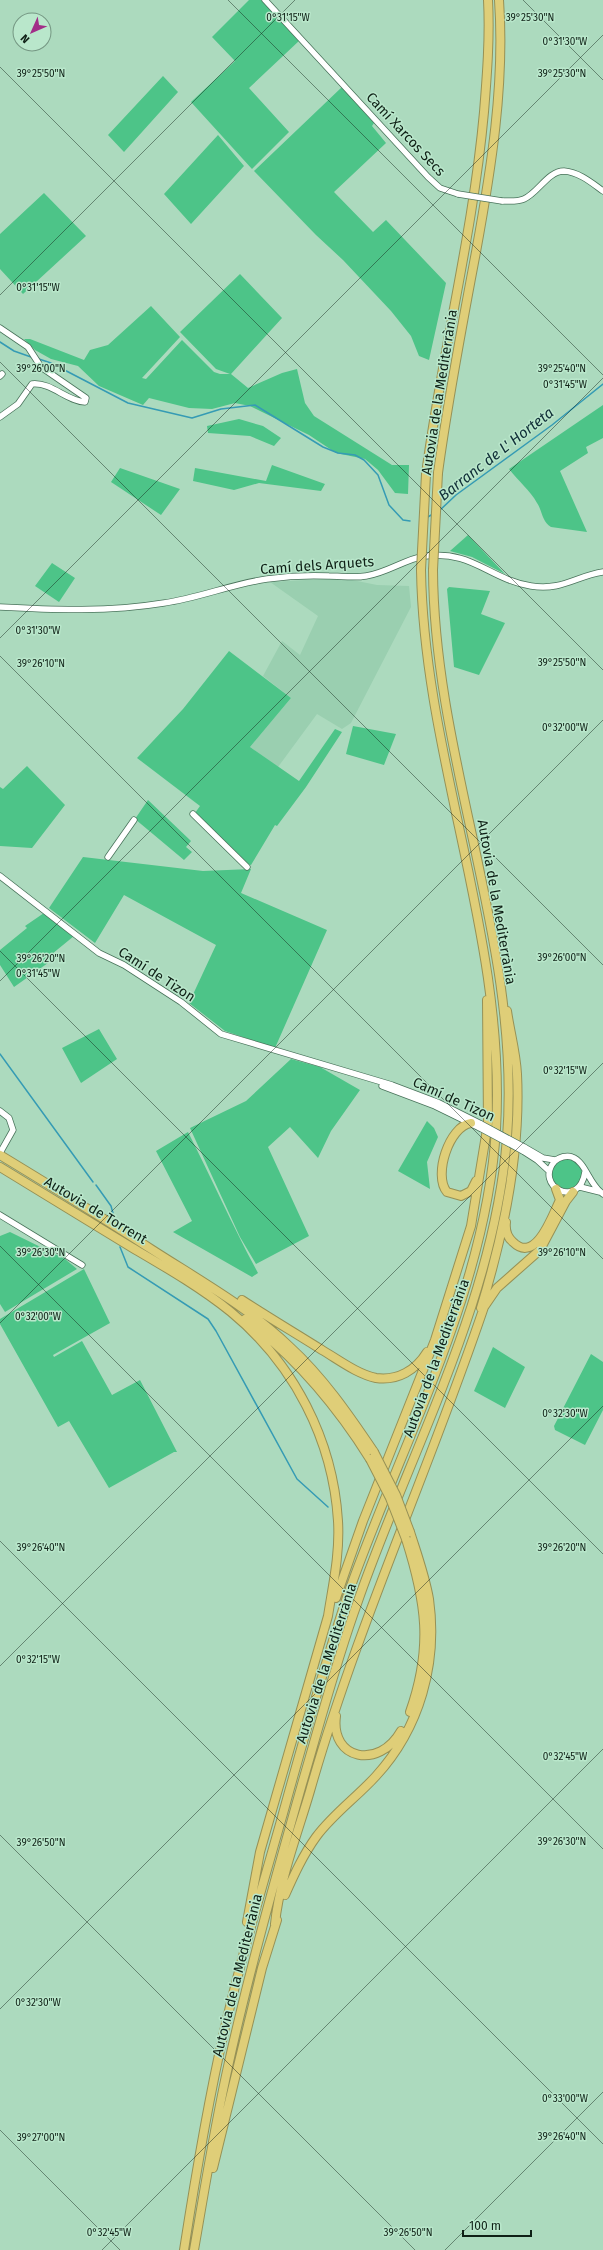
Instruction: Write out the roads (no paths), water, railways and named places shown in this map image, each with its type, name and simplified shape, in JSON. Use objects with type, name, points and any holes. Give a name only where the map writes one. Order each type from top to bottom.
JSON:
[{"type":"highway","name":"Autovia de la Mediterrània","points":[[184,2250],[218,2058],[246,1944],[336,1630],[372,1531],[442,1354],[467,1280],[482,1225],[491,1173],[496,1130],[496,1034],[476,903],[435,712],[425,637],[421,570],[426,474],[434,419],[473,202],[481,145],[487,79],[488,0]]},
{"type":"highway","name":"Autovia de la Mediterrània","points":[[194,2250],[228,2063],[260,1934],[334,1673],[382,1536],[454,1354],[478,1283],[493,1225],[507,1135],[506,1048],[497,961],[446,710],[438,646],[433,570],[438,473],[446,413],[485,204],[493,143],[499,76],[499,0]]},
{"type":"highway","points":[[497,961],[502,970],[517,1076],[517,1113],[506,1226],[508,1236],[518,1246],[532,1246],[540,1240],[560,1200],[556,1189]]},
{"type":"highway","points":[[246,1944],[244,1934],[260,1852],[328,1616],[363,1521],[436,1334],[462,1258],[471,1226],[482,1169],[489,1104],[487,998],[490,989]]},
{"type":"highway","points":[[471,1123],[462,1126],[454,1133],[442,1166],[441,1182],[447,1192],[461,1196],[471,1191],[475,1186],[482,1169]]},
{"type":"highway","name":"Autovia de Torrent","points":[[0,1154],[141,1241]]},
{"type":"highway","name":"Autovia de Torrent","points":[[0,1167],[178,1275]]},
{"type":"highway","points":[[201,2207],[206,2197],[252,2006],[275,1924],[284,1881],[312,1783],[331,1720],[382,1576],[484,1307],[498,1288],[540,1250],[566,1201],[576,1189]]},
{"type":"highway","points":[[468,1351],[507,1209]]},
{"type":"highway","points":[[141,1241],[237,1303],[274,1332],[322,1382],[351,1418],[396,1495],[428,1598],[431,1622],[430,1656],[424,1689],[412,1723],[396,1750],[376,1775],[317,1836],[296,1868],[275,1924]]},
{"type":"highway","points":[[141,1241],[152,1245],[365,1374],[384,1378],[409,1372],[422,1360],[436,1334]]},
{"type":"highway","points":[[178,1275],[231,1313],[262,1341],[290,1377],[314,1422],[328,1459],[334,1488],[338,1522],[338,1557],[328,1616]]},
{"type":"highway","points":[[178,1275],[230,1307],[296,1363],[337,1409],[372,1456]]},
{"type":"highway","points":[[343,1688],[335,1726],[339,1740],[349,1751],[362,1755],[372,1756],[386,1750],[397,1738],[407,1722],[418,1689],[424,1658],[425,1624],[422,1600],[408,1535]]},
{"type":"street","name":"Camí Xarcos Secs","points":[[265,0],[428,177],[440,188],[458,194],[517,202],[524,199],[553,174],[564,171],[579,175],[603,191]]},
{"type":"street","points":[[0,328],[28,347],[34,357],[48,372],[81,393],[86,398],[85,402],[78,402],[44,385],[32,384],[18,404],[0,417]]},
{"type":"street","name":"Camí dels Arquets","points":[[0,607],[67,611],[141,606],[177,601],[250,582],[273,578],[313,575],[365,576],[381,573],[423,557],[440,555],[472,561],[500,577],[532,586],[569,584],[603,572]]},
{"type":"street","points":[[194,814],[247,867]]},
{"type":"street","points":[[108,857],[134,820]]},
{"type":"street","name":"Camí de Tizon","points":[[0,876],[99,952],[124,965],[181,1002],[221,1034],[392,1085],[437,1102],[523,1149],[543,1158],[556,1160]]},
{"type":"street","name":"Camí de Tizon","points":[[316,1063],[400,1092],[480,1126]]},
{"type":"street","points":[[0,1111],[9,1118],[13,1130],[0,1154]]},
{"type":"street","name":"Camí de Tizon","points":[[523,1149],[549,1171]]},
{"type":"street","points":[[562,1157],[571,1157],[580,1162],[585,1172],[601,1193],[576,1189],[564,1192],[556,1189],[550,1181],[549,1171],[556,1160],[562,1157]]},
{"type":"street","points":[[576,1189],[584,1182],[585,1172]]},
{"type":"street","points":[[0,1215],[82,1265]]},
{"type":"waterway","points":[[0,342],[14,351],[31,357]]},
{"type":"waterway","points":[[39,359],[51,363],[128,403],[192,418],[221,409],[255,405],[323,447],[338,453],[355,455],[364,460],[378,475],[389,505],[403,520],[410,521]]},
{"type":"waterway","name":"Barranc de L' Horteta","points":[[439,511],[456,495],[552,425],[603,384]]},
{"type":"waterway","name":"Barranc de L' Horteta","points":[[426,518],[433,514]]},
{"type":"waterway","points":[[0,1054],[93,1182]]},
{"type":"waterway","points":[[96,1185],[111,1206],[114,1217]]},
{"type":"waterway","points":[[120,1247],[128,1267],[208,1319],[297,1479],[328,1507]]}]
